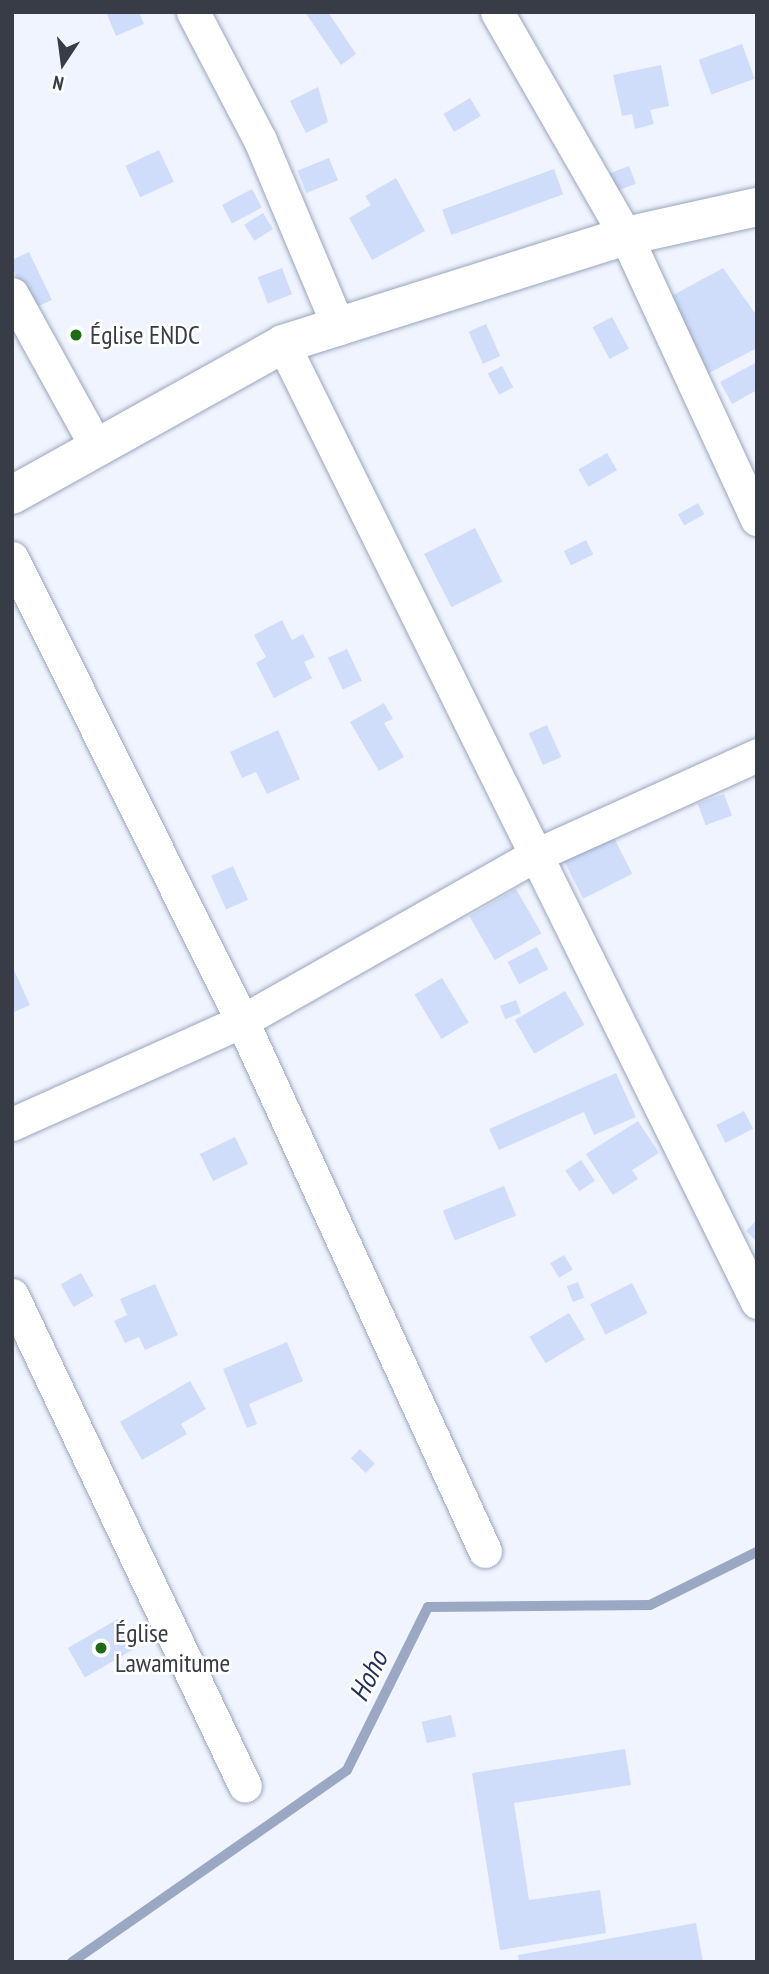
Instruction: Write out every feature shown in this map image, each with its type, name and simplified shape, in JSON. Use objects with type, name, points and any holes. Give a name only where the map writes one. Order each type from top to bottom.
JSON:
[{"type":"street","points":[[193,12],[260,140],[339,328]]},
{"type":"street","points":[[497,12],[626,236],[757,519]]},
{"type":"street","points":[[12,495],[283,344],[626,236],[757,207]]},
{"type":"street","points":[[12,294],[97,448]]},
{"type":"street","points":[[283,344],[757,1302]]},
{"type":"street","points":[[12,558],[242,1021],[485,1551]]},
{"type":"street","points":[[12,1124],[242,1021],[536,855],[757,755]]},
{"type":"street","points":[[12,1295],[244,1786]]},
{"type":"building","points":[[106,12],[139,12],[144,24],[116,36]]},
{"type":"building","points":[[305,12],[328,12],[356,54],[341,65]]},
{"type":"building","points":[[742,44],[755,79],[711,95],[699,60]]},
{"type":"building","points":[[661,65],[669,106],[650,110],[654,124],[635,129],[632,114],[622,116],[613,75]]},
{"type":"building","points":[[318,87],[328,122],[306,133],[290,101]]},
{"type":"building","points":[[470,98],[481,116],[454,132],[443,114]]},
{"type":"building","points":[[159,150],[174,182],[140,197],[125,166]]},
{"type":"building","points":[[329,158],[338,180],[306,193],[297,171]]},
{"type":"building","points":[[629,166],[636,184],[613,192],[607,175]]},
{"type":"building","points":[[554,169],[563,194],[451,235],[442,210]]},
{"type":"building","points":[[396,178],[425,231],[372,260],[349,218],[371,205],[365,196]]},
{"type":"building","points":[[252,189],[262,208],[232,224],[222,205]]},
{"type":"building","points":[[263,213],[273,229],[254,241],[244,225]]},
{"type":"building","points":[[29,252],[52,300],[32,309],[12,267],[12,260]]},
{"type":"building","points":[[282,268],[292,294],[268,303],[258,277]]},
{"type":"building","points":[[723,268],[757,316],[757,348],[709,373],[668,298]]},
{"type":"building","points":[[612,317],[629,349],[609,359],[593,327]]},
{"type":"building","points":[[486,324],[500,356],[483,364],[469,332]]},
{"type":"building","points":[[757,362],[757,390],[732,404],[720,382]]},
{"type":"building","points":[[502,366],[513,387],[499,395],[488,374]]},
{"type":"building","points":[[607,453],[617,470],[588,487],[578,469]]},
{"type":"building","points":[[698,503],[704,514],[684,526],[678,514]]},
{"type":"building","points":[[475,528],[502,581],[451,607],[424,554]]},
{"type":"building","points":[[586,540],[593,554],[571,566],[564,551]]},
{"type":"building","points":[[282,620],[292,640],[303,634],[315,657],[304,662],[312,678],[274,698],[256,663],[266,657],[254,635]]},
{"type":"building","points":[[347,649],[362,681],[343,690],[328,658]]},
{"type":"building","points":[[384,703],[393,719],[384,723],[404,757],[379,771],[350,722]]},
{"type":"building","points":[[547,725],[561,757],[543,765],[529,733]]},
{"type":"building","points":[[278,730],[300,779],[267,794],[256,772],[242,778],[230,752]]},
{"type":"building","points":[[724,794],[732,816],[706,825],[698,804]]},
{"type":"building","points":[[610,830],[632,874],[583,899],[561,855]]},
{"type":"building","points":[[233,866],[248,900],[226,910],[211,876]]},
{"type":"building","points":[[516,889],[542,933],[495,960],[469,916]]},
{"type":"building","points":[[537,947],[548,969],[519,984],[508,962]]},
{"type":"building","points":[[12,966],[30,1005],[12,1013]]},
{"type":"building","points":[[442,978],[469,1023],[441,1039],[415,994]]},
{"type":"building","points":[[565,991],[584,1025],[534,1054],[515,1020]]},
{"type":"building","points":[[516,1000],[521,1013],[505,1019],[500,1006]]},
{"type":"building","points":[[616,1073],[636,1117],[594,1135],[584,1112],[499,1150],[489,1129]]},
{"type":"building","points":[[744,1111],[753,1129],[725,1143],[716,1125]]},
{"type":"building","points":[[638,1121],[659,1153],[632,1170],[638,1179],[613,1195],[586,1154]]},
{"type":"building","points":[[235,1137],[248,1164],[213,1181],[200,1154]]},
{"type":"building","points":[[581,1160],[595,1181],[579,1191],[565,1171]]},
{"type":"building","points":[[504,1186],[516,1216],[455,1240],[443,1211]]},
{"type":"building","points":[[757,1220],[757,1242],[746,1231]]},
{"type":"building","points":[[564,1255],[573,1270],[559,1278],[550,1263]]},
{"type":"building","points":[[81,1273],[94,1296],[73,1307],[61,1284]]},
{"type":"building","points":[[578,1282],[584,1298],[573,1302],[567,1286]]},
{"type":"building","points":[[632,1283],[647,1313],[606,1335],[590,1304]]},
{"type":"building","points":[[155,1284],[178,1335],[145,1350],[139,1337],[125,1343],[114,1321],[127,1315],[120,1299]]},
{"type":"building","points":[[569,1313],[585,1340],[546,1363],[530,1337]]},
{"type":"building","points":[[287,1342],[303,1381],[249,1404],[257,1424],[247,1428],[223,1369]]},
{"type":"building","points":[[190,1381],[206,1409],[181,1424],[187,1434],[142,1460],[120,1422]]},
{"type":"building","points":[[360,1449],[375,1464],[366,1473],[351,1458]]},
{"type":"building","name":"Église Lawamitume","points":[[118,1619],[135,1648],[85,1677],[68,1648]]},
{"type":"building","points":[[451,1715],[456,1736],[427,1743],[422,1722]]},
{"type":"building","points":[[625,1749],[631,1785],[514,1803],[529,1900],[600,1890],[606,1933],[500,1950],[472,1773]]},
{"type":"building","points":[[696,1923],[703,1962],[519,1962],[518,1955]]},
{"type":"waterway","name":"Hoho","points":[[72,1962],[347,1770],[428,1607],[650,1605],[757,1552]]},
{"type":"place","name":"Église ENDC","points":[[76,335]]},
{"type":"place","name":"Église Lawamitume","points":[[101,1648]]}]
